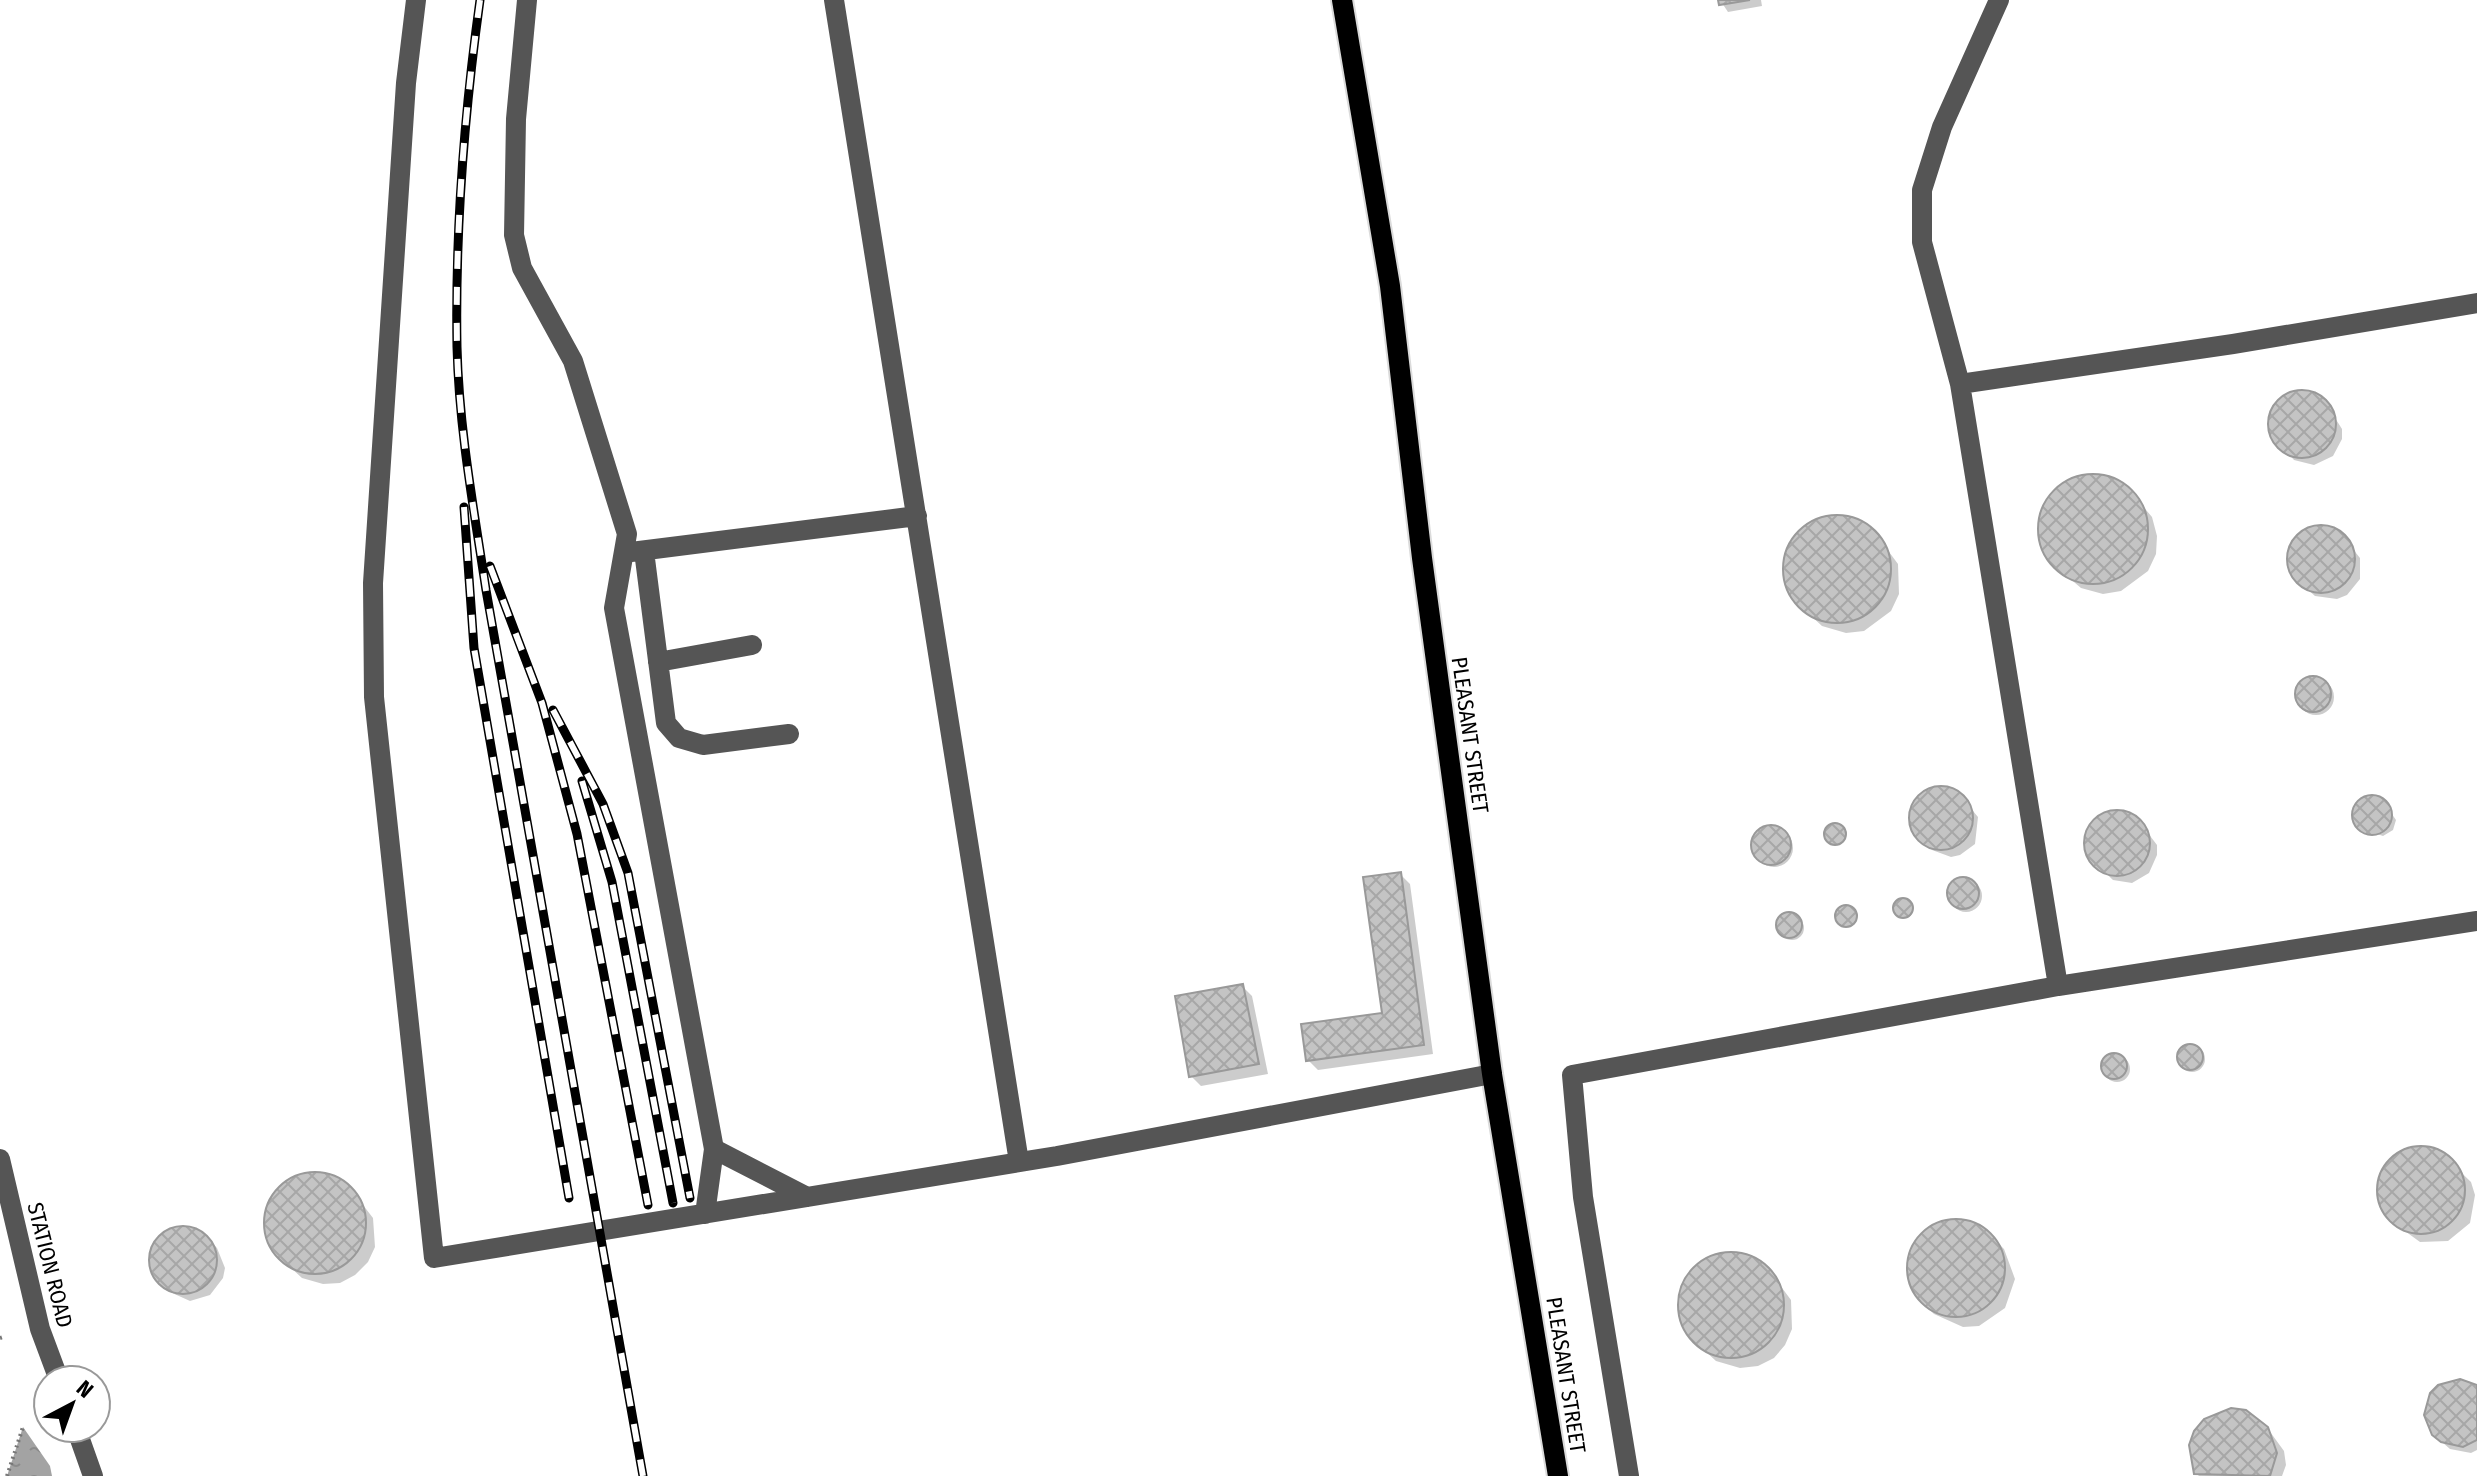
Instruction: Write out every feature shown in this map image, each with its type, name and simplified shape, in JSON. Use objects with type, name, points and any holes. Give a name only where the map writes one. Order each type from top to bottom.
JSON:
[{"type":"main road","name":"PLEASANT STREET","points":[[1342,0],[1390,286],[1424,574],[1492,1074],[1558,1476]]},
{"type":"lane","points":[[416,0],[406,83],[373,583],[374,697],[434,1258],[1019,1162],[1492,1074]]},
{"type":"lane","points":[[527,0],[516,119],[514,235],[522,268],[573,361],[634,552],[658,662],[666,723],[679,738],[703,745],[789,734]]},
{"type":"lane","points":[[834,0],[1019,1162]]},
{"type":"lane","points":[[1999,0],[1942,127],[1922,190],[1922,242],[1960,384],[2058,986]]},
{"type":"lane","points":[[1960,384],[2233,344],[2477,303]]},
{"type":"lane","points":[[634,552],[917,516]]},
{"type":"lane","points":[[634,552],[614,608],[714,1149],[705,1214]]},
{"type":"lane","points":[[658,662],[752,645]]},
{"type":"lane","points":[[1629,1476],[1583,1197],[1572,1075],[2058,986],[2477,921]]},
{"type":"lane","points":[[714,1149],[807,1197]]},
{"type":"lane","name":"STATION ROAD","points":[[0,1159],[40,1329],[53,1364]]},
{"type":"lane","points":[[82,1444],[93,1476]]},
{"type":"path","points":[[7,1476],[23,1427]]},
{"type":"water","points":[[23,1427],[50,1466],[52,1476],[7,1476]]},
{"type":"building","points":[[1718,0],[1750,0],[1719,5]]},
{"type":"building","points":[[2302,390],[2326,400],[2336,424],[2326,448],[2302,458],[2278,448],[2268,424],[2278,400]]},
{"type":"building","points":[[2093,474],[2114,479],[2132,490],[2143,508],[2148,529],[2143,550],[2132,568],[2114,579],[2093,584],[2072,579],[2054,568],[2043,550],[2038,529],[2043,508],[2054,490],[2072,479]]},
{"type":"building","points":[[1837,515],[1858,519],[1875,531],[1887,548],[1891,569],[1887,590],[1875,607],[1858,619],[1837,623],[1816,619],[1799,607],[1787,590],[1783,569],[1787,548],[1799,531],[1816,519]]},
{"type":"building","points":[[2321,525],[2345,535],[2355,559],[2345,583],[2321,593],[2297,583],[2287,559],[2297,535]]},
{"type":"building","points":[[2313,676],[2326,681],[2331,694],[2326,707],[2313,712],[2300,707],[2295,694],[2300,681]]},
{"type":"building","points":[[1941,786],[1959,792],[1967,800],[1973,818],[1967,836],[1959,844],[1941,850],[1923,844],[1915,836],[1909,818],[1915,800],[1923,792]]},
{"type":"building","points":[[2372,795],[2386,801],[2392,815],[2386,829],[2372,835],[2358,829],[2352,815],[2358,801]]},
{"type":"building","points":[[2123,810],[2141,819],[2148,830],[2148,856],[2141,867],[2130,874],[2111,876],[2093,867],[2086,856],[2084,837],[2093,819],[2104,812]]},
{"type":"building","points":[[1835,823],[1843,826],[1846,834],[1843,842],[1835,845],[1827,842],[1824,834],[1827,826]]},
{"type":"building","points":[[1771,825],[1785,831],[1791,845],[1785,859],[1771,865],[1757,859],[1751,845],[1757,831]]},
{"type":"building","points":[[1401,872],[1424,1045],[1306,1061],[1301,1024],[1382,1013],[1363,877]]},
{"type":"building","points":[[1963,877],[1975,881],[1979,893],[1975,905],[1963,909],[1951,905],[1947,893],[1951,881]]},
{"type":"building","points":[[1903,898],[1910,901],[1913,908],[1910,915],[1903,918],[1896,915],[1893,908],[1896,901]]},
{"type":"building","points":[[1846,905],[1854,908],[1857,916],[1854,924],[1846,927],[1838,924],[1835,916],[1838,908]]},
{"type":"building","points":[[1789,912],[1798,916],[1802,925],[1798,934],[1789,938],[1780,934],[1776,925],[1780,916]]},
{"type":"building","points":[[1243,984],[1259,1064],[1189,1077],[1175,996]]},
{"type":"building","points":[[2190,1044],[2199,1048],[2203,1057],[2199,1066],[2190,1070],[2181,1066],[2177,1057],[2181,1048]]},
{"type":"building","points":[[2114,1053],[2123,1057],[2127,1066],[2123,1075],[2114,1079],[2105,1075],[2101,1066],[2105,1057]]},
{"type":"building","points":[[2412,1146],[2430,1146],[2446,1153],[2458,1165],[2465,1181],[2465,1199],[2458,1215],[2446,1227],[2430,1234],[2412,1234],[2396,1227],[2384,1215],[2377,1199],[2377,1181],[2384,1165],[2396,1153]]},
{"type":"building","points":[[315,1172],[335,1176],[351,1187],[362,1203],[366,1223],[362,1243],[351,1259],[335,1270],[315,1274],[295,1270],[279,1259],[268,1243],[264,1223],[268,1203],[279,1187],[295,1176]]},
{"type":"building","points":[[1956,1219],[1975,1222],[1991,1233],[2002,1249],[2005,1268],[2002,1287],[1991,1303],[1975,1314],[1956,1317],[1937,1314],[1921,1303],[1910,1287],[1907,1268],[1910,1249],[1921,1233],[1937,1222]]},
{"type":"building","points":[[176,1226],[190,1226],[202,1231],[212,1241],[217,1260],[212,1279],[202,1289],[190,1294],[176,1294],[164,1289],[154,1279],[149,1267],[149,1253],[154,1241],[164,1231]]},
{"type":"building","points":[[1731,1252],[1751,1256],[1768,1268],[1780,1285],[1784,1305],[1780,1325],[1768,1342],[1751,1354],[1731,1358],[1711,1354],[1694,1342],[1682,1325],[1678,1305],[1682,1285],[1694,1268],[1711,1256]]},
{"type":"building","points":[[2460,1379],[2477,1385],[2477,1440],[2463,1447],[2441,1442],[2432,1435],[2424,1415],[2430,1393],[2438,1385]]},
{"type":"building","points":[[2231,1408],[2246,1410],[2268,1427],[2277,1453],[2270,1476],[2194,1474],[2189,1445],[2194,1431],[2204,1419]]},
{"type":"railway","points":[[480,0],[469,87],[459,216],[457,347],[464,439],[486,590],[643,1476]]},
{"type":"railway","points":[[464,507],[474,648],[569,1198]]},
{"type":"railway","points":[[490,566],[542,703],[577,834],[648,1205]]},
{"type":"railway","points":[[553,710],[603,804],[628,873],[690,1198]]},
{"type":"railway","points":[[582,781],[612,882],[673,1203]]}]
